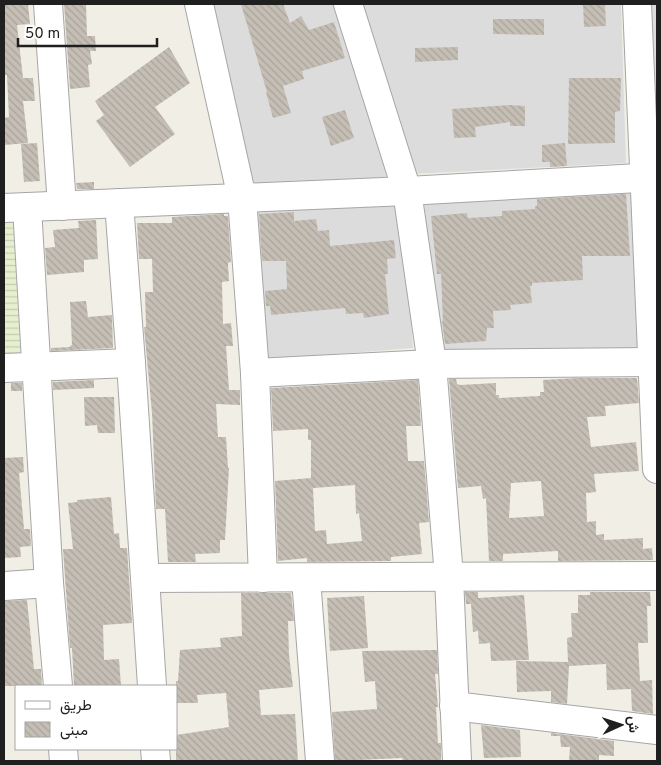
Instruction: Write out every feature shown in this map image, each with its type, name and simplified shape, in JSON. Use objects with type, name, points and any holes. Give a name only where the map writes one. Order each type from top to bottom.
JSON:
[{"type":"street","points":[[48,4],[62,206]]},
{"type":"street","points":[[199,4],[242,198],[255,374],[264,578]]},
{"type":"street","points":[[348,4],[407,191],[432,364],[449,577],[457,761]]},
{"type":"street","points":[[637,4],[651,177],[652,362],[656,401],[657,469]]},
{"type":"street","points":[[58,685],[49,582],[37,366],[16,207],[407,191],[651,177]]},
{"type":"street","points":[[119,202],[152,685]]},
{"type":"street","points":[[255,374],[432,364],[652,362]]},
{"type":"street","points":[[4,368],[131,363]]},
{"type":"street","points":[[146,578],[306,579],[657,576]]},
{"type":"street","points":[[306,579],[320,761]]},
{"type":"street","points":[[4,586],[49,582]]},
{"type":"street","points":[[454,706],[657,730]]},
{"type":"shaded area","points":[[205,4],[337,4],[396,182],[246,186]]},
{"type":"shaded area","points":[[358,4],[621,4],[626,163],[413,174]]},
{"type":"shaded area","points":[[642,4],[657,4],[657,175]]},
{"type":"shaded area","points":[[633,180],[639,354],[436,367],[424,196]]},
{"type":"shaded area","points":[[402,197],[413,348],[258,360],[246,209]]},
{"type":"green space","points":[[20,221],[29,352],[4,354],[4,223]]},
{"type":"building","points":[[4,4],[28,4],[30,24],[17,25],[23,78],[33,78],[35,101],[23,101],[28,143],[4,145],[4,118],[9,117],[7,75],[4,75]]},
{"type":"building","points":[[64,4],[86,4],[87,36],[95,36],[96,51],[90,51],[92,64],[88,65],[90,87],[70,89]]},
{"type":"building","points":[[241,4],[283,4],[290,23],[301,16],[309,30],[334,22],[345,58],[302,71],[304,79],[283,86],[291,113],[273,118]]},
{"type":"building","points":[[583,4],[605,4],[606,26],[584,27]]},
{"type":"building","points":[[493,19],[544,19],[544,35],[493,34]]},
{"type":"building","points":[[169,47],[190,83],[155,107],[175,134],[130,167],[96,121],[104,115],[95,101]]},
{"type":"building","points":[[458,47],[458,60],[415,62],[415,48]]},
{"type":"building","points":[[569,78],[621,78],[620,111],[615,112],[615,143],[568,144]]},
{"type":"building","points":[[510,105],[525,106],[525,126],[510,126],[510,122],[475,127],[476,137],[454,138],[452,109]]},
{"type":"building","points":[[345,110],[354,138],[331,146],[322,117]]},
{"type":"building","points":[[37,143],[40,181],[24,182],[21,144]]},
{"type":"building","points":[[565,143],[567,166],[550,167],[550,162],[542,162],[542,145]]},
{"type":"building","points":[[94,182],[94,189],[77,189],[76,183]]},
{"type":"building","points":[[626,194],[630,256],[582,256],[583,280],[532,283],[532,286],[530,286],[532,303],[510,305],[511,310],[493,311],[494,328],[487,328],[486,341],[445,344],[442,321],[441,274],[437,274],[431,216],[467,213],[468,218],[502,216],[502,211],[535,209],[537,199]]},
{"type":"building","points":[[294,212],[294,221],[316,219],[318,231],[329,230],[330,246],[394,240],[396,258],[387,259],[388,274],[385,274],[389,314],[364,318],[363,313],[346,314],[345,308],[271,315],[270,306],[266,306],[265,291],[287,289],[286,261],[262,261],[259,214]]},
{"type":"building","points":[[224,214],[224,216],[228,216],[231,262],[228,263],[229,281],[222,282],[223,324],[231,323],[233,346],[226,346],[229,390],[240,390],[240,405],[216,404],[218,437],[226,437],[229,468],[225,540],[220,540],[220,553],[195,554],[196,562],[168,562],[165,509],[156,509],[152,413],[144,327],[146,327],[145,292],[153,292],[152,259],[139,259],[137,223],[172,223],[172,217]]},
{"type":"building","points":[[96,220],[98,259],[84,260],[84,272],[47,275],[45,248],[55,247],[53,230],[79,228],[78,221]]},
{"type":"building","points":[[86,301],[88,317],[112,315],[113,348],[51,351],[51,348],[70,347],[72,345],[70,302]]},
{"type":"building","points":[[637,378],[639,403],[605,406],[606,416],[587,417],[591,447],[636,442],[639,471],[594,474],[596,492],[586,493],[587,522],[596,521],[596,535],[604,534],[604,540],[643,538],[643,549],[652,548],[653,560],[558,561],[558,551],[503,554],[503,561],[489,561],[486,498],[483,499],[481,486],[458,488],[449,379],[456,379],[457,384],[460,385],[496,383],[496,395],[499,395],[499,398],[540,396],[540,392],[544,392],[543,380]],"holes":[[[541,481],[544,516],[509,518],[511,483]]]},
{"type":"building","points":[[94,380],[94,388],[53,390],[53,382]]},
{"type":"building","points":[[418,380],[421,426],[406,426],[408,461],[424,461],[429,522],[419,523],[422,554],[391,557],[391,561],[307,562],[307,558],[278,561],[275,481],[311,478],[311,440],[308,440],[308,429],[273,431],[271,388]],"holes":[[[355,485],[356,514],[359,513],[362,541],[327,544],[326,530],[315,531],[313,488]]]},
{"type":"building","points":[[11,383],[22,383],[22,391],[11,391]]},
{"type":"building","points":[[84,397],[114,397],[115,433],[98,433],[97,425],[85,426]]},
{"type":"building","points":[[23,457],[24,472],[19,473],[24,529],[30,529],[31,546],[20,547],[21,557],[4,558],[4,458]]},
{"type":"building","points":[[111,497],[114,534],[119,533],[120,548],[127,548],[132,623],[103,625],[104,660],[119,659],[121,685],[74,685],[63,549],[73,549],[68,503],[77,502],[77,500]]},
{"type":"building","points":[[465,592],[478,592],[478,598],[524,595],[529,660],[491,661],[490,643],[479,644],[478,631],[473,632],[471,604],[466,604]]},
{"type":"building","points":[[590,592],[650,592],[651,606],[647,606],[648,643],[638,643],[640,681],[652,680],[653,714],[632,711],[631,689],[607,690],[606,664],[569,666],[567,704],[551,702],[551,691],[517,692],[516,661],[568,662],[567,638],[572,637],[571,613],[578,613],[578,595],[590,595]]},
{"type":"building","points":[[241,593],[291,593],[294,621],[288,621],[289,655],[293,687],[259,690],[261,715],[295,714],[298,761],[176,761],[178,735],[229,727],[226,693],[197,695],[198,703],[178,703],[178,685],[176,685],[176,681],[178,681],[180,650],[221,647],[220,638],[242,636]]},
{"type":"building","points":[[364,596],[368,648],[330,651],[327,598]]},
{"type":"building","points":[[27,600],[34,669],[41,669],[42,685],[4,686],[4,601]]},
{"type":"building","points":[[437,650],[438,674],[435,674],[438,707],[436,707],[438,743],[441,743],[441,761],[403,761],[402,758],[335,761],[332,712],[377,709],[375,681],[365,682],[362,651]]},
{"type":"building","points":[[481,725],[520,730],[521,757],[484,758]]},
{"type":"building","points":[[551,733],[614,741],[614,756],[599,755],[599,761],[569,761],[570,747],[561,747],[560,736],[551,736]]}]
